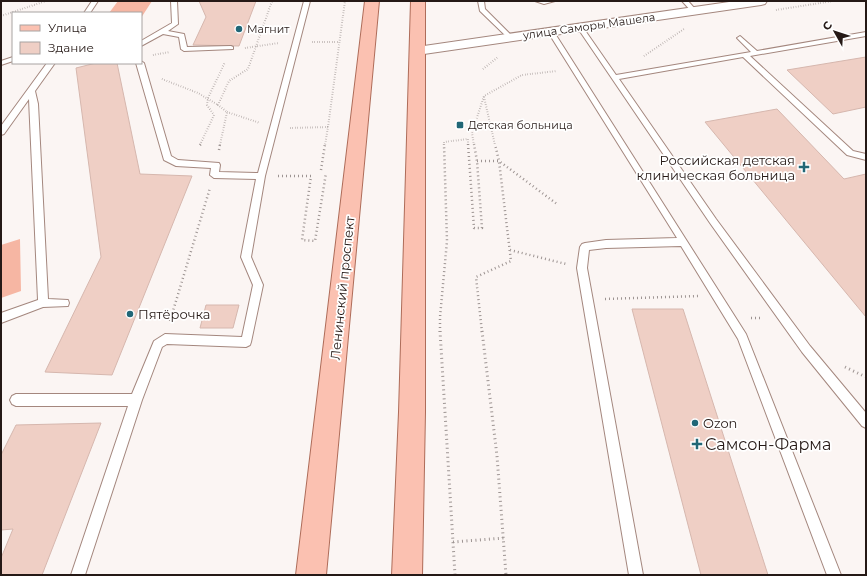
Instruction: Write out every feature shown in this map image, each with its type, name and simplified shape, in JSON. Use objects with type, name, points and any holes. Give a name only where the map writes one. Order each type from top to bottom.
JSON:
[{"type":"main road","name":"Ленинский проспект","points":[[311,575],[372,1]]},
{"type":"main road","points":[[407,575],[412,412],[418,1]]},
{"type":"street","name":"улица Саморы Машела","points":[[417,51],[761,1]]},
{"type":"lane","points":[[88,12],[95,1]]},
{"type":"lane","points":[[142,43],[174,24],[174,1]]},
{"type":"lane","points":[[78,575],[136,400],[158,344],[164,339],[246,342],[258,285],[246,256],[261,176],[306,1]]},
{"type":"lane","points":[[481,1],[482,10],[511,38]]},
{"type":"lane","points":[[538,1],[552,1]]},
{"type":"lane","points":[[685,1],[694,11]]},
{"type":"lane","points":[[580,27],[616,77],[713,221],[806,349],[866,422]]},
{"type":"lane","points":[[162,32],[182,35],[184,50],[231,48]]},
{"type":"lane","points":[[551,32],[684,242],[742,337],[834,575]]},
{"type":"lane","points":[[616,77],[866,34]]},
{"type":"lane","points":[[740,38],[756,53]]},
{"type":"lane","points":[[745,55],[850,153],[866,157]]},
{"type":"lane","points":[[1,63],[12,59]]},
{"type":"lane","points":[[1,132],[50,64]]},
{"type":"lane","points":[[140,64],[167,158],[176,163],[216,165],[214,174],[261,176]]},
{"type":"lane","points":[[31,90],[34,104],[44,304]]},
{"type":"lane","points":[[636,575],[582,268],[585,247],[606,244],[684,242]]},
{"type":"lane","points":[[1,318],[44,304],[64,303]]},
{"type":"lane","points":[[16,400],[136,400]]},
{"type":"path","points":[[13,12],[46,1]]},
{"type":"path","points":[[218,105],[228,81],[248,69],[272,1]]},
{"type":"path","points":[[328,127],[334,91],[338,42],[345,1]]},
{"type":"path","points":[[1,16],[12,12]]},
{"type":"path","points":[[200,145],[214,115],[207,105],[208,98],[220,71],[231,52],[231,48]]},
{"type":"path","points":[[148,55],[184,50]]},
{"type":"path","points":[[143,73],[190,88],[208,98],[227,112],[216,165]]},
{"type":"path","points":[[484,96],[499,161],[511,260],[476,277],[497,456],[506,575]]},
{"type":"path","points":[[455,575],[441,358],[440,318],[447,241],[444,142],[468,139],[474,228],[482,228],[477,161],[472,133]]},
{"type":"path","points":[[321,170],[326,140]]},
{"type":"path","points":[[469,149],[475,149]]},
{"type":"path","points":[[477,161],[499,161],[557,204]]},
{"type":"path","points":[[261,176],[311,176],[302,240],[315,241],[326,173]]},
{"type":"path","points":[[165,325],[171,321],[214,174]]},
{"type":"path","points":[[510,250],[582,268]]},
{"type":"path","points":[[588,300],[716,296]]},
{"type":"path","points":[[729,317],[784,318]]},
{"type":"path","points":[[453,542],[504,538]]},
{"type":"shaded area","points":[[118,1],[152,1],[142,16],[142,12],[110,12]]},
{"type":"shaded area","points":[[20,239],[21,291],[1,298],[1,245]]},
{"type":"building","points":[[199,1],[256,1],[239,46],[193,45],[206,17]]},
{"type":"building","points":[[866,57],[866,107],[833,114],[787,70]]},
{"type":"building","points":[[92,64],[117,64],[140,174],[192,176],[112,375],[45,372],[101,257],[76,68]]},
{"type":"building","points":[[777,109],[844,179],[866,174],[866,317],[705,122]]},
{"type":"building","points":[[206,305],[239,305],[233,328],[200,328]]},
{"type":"building","points":[[632,309],[683,309],[768,575],[701,575]]},
{"type":"building","points":[[101,423],[42,575],[1,575],[1,558],[13,529],[1,530],[1,455],[16,425]]},
{"type":"place","name":"Магнит","points":[[239,29]]},
{"type":"place","name":"Детская больница","points":[[460,125]]},
{"type":"place","name":"Российская детская клиническая больница","points":[[804,167]]},
{"type":"place","name":"Пятёрочка","points":[[130,314]]},
{"type":"place","name":"Ozon","points":[[695,423]]},
{"type":"place","name":"Самсон-Фарма","points":[[697,444]]}]
